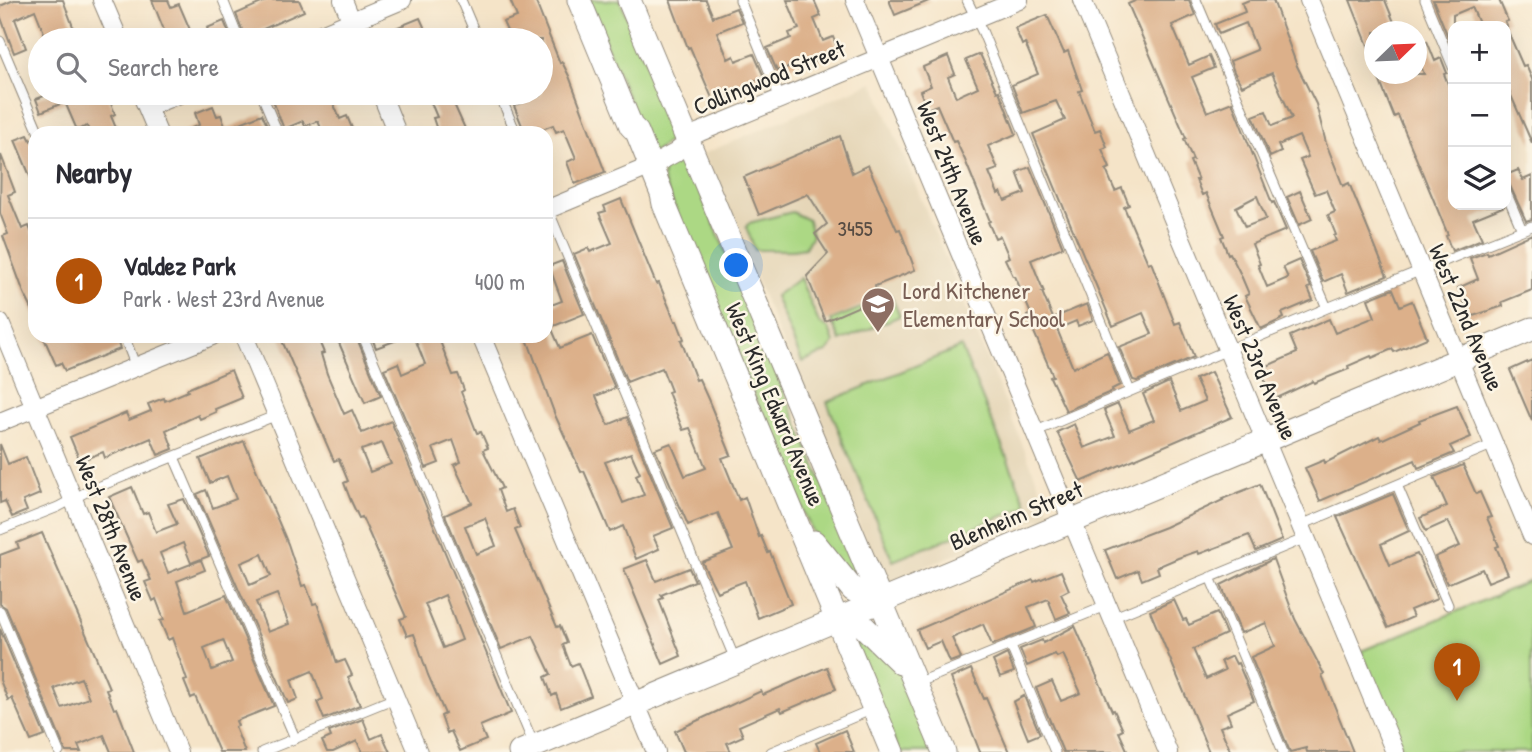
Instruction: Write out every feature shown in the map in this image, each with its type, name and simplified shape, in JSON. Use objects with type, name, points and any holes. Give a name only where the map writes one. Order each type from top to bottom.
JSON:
[{"type":"main road","name":"West King Edward Avenue","points":[[579,0],[631,126],[637,132],[664,204],[892,752]]},
{"type":"main road","name":"West King Edward Avenue","points":[[629,0],[944,752]]},
{"type":"main road","name":"Blenheim Street","points":[[527,749],[1532,329]]},
{"type":"main road","points":[[790,503],[818,549],[849,587],[881,600]]},
{"type":"main road","points":[[836,619],[862,625],[901,662],[915,684]]},
{"type":"street","points":[[102,0],[114,28]]},
{"type":"street","points":[[342,0],[355,28]]},
{"type":"street","points":[[335,28],[402,0]]},
{"type":"street","name":"West 24th Avenue","points":[[855,0],[1168,752]]},
{"type":"street","name":"Collingwood Street","points":[[553,206],[650,166],[682,147],[687,138],[1019,0]]},
{"type":"street","name":"West 23rd Avenue","points":[[1082,0],[1395,752]]},
{"type":"street","name":"West 22nd Avenue","points":[[1309,0],[1532,536]]},
{"type":"street","points":[[146,105],[155,126]]},
{"type":"street","points":[[386,105],[394,126]]},
{"type":"street","name":"West 28th Avenue","points":[[0,323],[178,752]]},
{"type":"street","points":[[0,422],[195,343]]},
{"type":"street","points":[[247,343],[418,752]]},
{"type":"street","points":[[484,343],[656,752]]},
{"type":"lane","points":[[223,0],[234,28]]},
{"type":"lane","points":[[461,0],[473,28]]},
{"type":"lane","points":[[740,0],[780,98]]},
{"type":"lane","points":[[967,0],[1130,391]]},
{"type":"lane","points":[[1196,0],[1327,308]]},
{"type":"lane","points":[[1425,0],[1448,55]]},
{"type":"lane","points":[[0,41],[36,126]]},
{"type":"lane","points":[[266,105],[275,126]]},
{"type":"lane","points":[[504,105],[513,126]]},
{"type":"lane","points":[[1511,204],[1522,230]]},
{"type":"lane","points":[[553,222],[736,663]]},
{"type":"lane","points":[[1034,432],[1420,269],[1532,226]]},
{"type":"lane","points":[[127,343],[136,368]]},
{"type":"lane","points":[[366,343],[527,749]]},
{"type":"lane","points":[[0,530],[276,415]]},
{"type":"lane","points":[[915,684],[1010,645],[1210,578],[1397,485],[1494,444]]},
{"type":"lane","points":[[174,457],[295,738]]},
{"type":"lane","points":[[1397,485],[1448,605]]},
{"type":"lane","points":[[1210,578],[1283,752]]},
{"type":"lane","points":[[0,611],[59,752]]},
{"type":"lane","points":[[1010,645],[1055,752]]},
{"type":"lane","points":[[262,752],[395,698]]},
{"type":"lane","points":[[774,752],[874,709]]},
{"type":"shaded area","name":"Lord Kitchener Elementary School","points":[[873,82],[1051,514],[887,583],[883,581],[703,154]]},
{"type":"green space","points":[[588,0],[620,0],[677,135],[651,155]]},
{"type":"green space","points":[[684,152],[863,580],[855,586],[816,541],[663,181],[663,164]]},
{"type":"green space","points":[[792,212],[808,220],[812,235],[805,248],[755,250],[746,227],[749,223]]},
{"type":"green space","points":[[800,278],[819,323],[829,329],[834,343],[827,352],[802,362],[775,296]]},
{"type":"green space","points":[[891,296],[900,316],[840,341],[831,320]]},
{"type":"green space","points":[[961,347],[1027,506],[893,561],[827,402]]},
{"type":"green space","points":[[1530,581],[1532,752],[1404,752],[1361,651]]},
{"type":"green space","points":[[861,629],[898,666],[935,752],[899,752],[850,634]]},
{"type":"building","points":[[14,0],[63,0],[74,28],[42,28],[35,10],[15,19],[26,48],[14,53],[0,15],[0,6]]},
{"type":"building","points":[[152,0],[168,0],[171,7],[179,4],[189,28],[163,28]]},
{"type":"building","points":[[268,0],[299,0],[304,11],[265,28],[241,28],[236,14]]},
{"type":"building","points":[[510,0],[535,0],[546,28],[506,28],[503,22],[517,17]]},
{"type":"building","points":[[670,0],[706,0],[713,17],[736,8],[742,22],[717,32],[728,59],[734,56],[736,61],[754,54],[764,77],[746,84],[749,91],[715,105],[690,47],[688,48]]},
{"type":"building","points":[[787,0],[814,0],[821,16],[814,19],[823,41],[833,37],[839,52],[810,64],[809,60],[777,71],[767,48],[791,38],[789,33],[799,29]]},
{"type":"building","points":[[889,0],[931,0],[895,15]]},
{"type":"building","points":[[1137,0],[1189,0],[1195,15],[1172,25],[1189,65],[1209,56],[1214,68],[1192,77],[1207,112],[1232,102],[1272,203],[1274,202],[1286,230],[1252,244],[1267,287],[1288,278],[1283,267],[1299,260],[1311,287],[1308,288],[1313,300],[1282,313],[1284,318],[1261,329],[1245,296],[1249,294],[1240,273],[1221,237],[1224,236],[1206,193],[1202,195],[1190,161],[1193,160],[1184,139],[1186,138],[1128,4]],"holes":[[[1257,196],[1266,219],[1245,227],[1236,207]]]},
{"type":"building","points":[[1249,0],[1273,0],[1297,66],[1316,104],[1326,143],[1343,186],[1349,183],[1387,276],[1348,292],[1341,274],[1323,282],[1310,251],[1336,241],[1328,215],[1335,212],[1326,190],[1315,194],[1300,160],[1308,157],[1299,136],[1278,145],[1281,152],[1270,157],[1253,116],[1266,111],[1272,126],[1292,118],[1272,73],[1242,86],[1234,72],[1230,61],[1257,50],[1246,23],[1219,34],[1215,24],[1245,12],[1242,3]]},
{"type":"building","points":[[1350,0],[1385,0],[1394,21],[1364,21],[1364,35]]},
{"type":"building","points":[[1433,0],[1499,0],[1508,21],[1478,21],[1472,7],[1453,15],[1453,21],[1448,21],[1448,37]]},
{"type":"building","points":[[1047,15],[1064,53],[1068,51],[1082,90],[1079,91],[1095,131],[1100,129],[1107,147],[1102,149],[1110,168],[1106,170],[1115,191],[1122,188],[1129,205],[1124,207],[1148,263],[1151,262],[1175,324],[1180,322],[1194,357],[1137,381],[1133,380],[1119,347],[1152,334],[1143,313],[1113,326],[1033,134],[1065,120],[1056,101],[1023,113],[1012,85],[1038,74],[1025,43],[1022,45],[1015,28]]},
{"type":"building","points":[[420,18],[425,28],[395,28]]},
{"type":"building","points":[[224,21],[227,28],[207,28]]},
{"type":"building","points":[[1511,38],[1532,79],[1532,143],[1511,96]]},
{"type":"building","points":[[1427,41],[1435,61],[1441,58],[1447,73],[1444,74],[1448,84],[1448,210],[1495,210],[1473,219],[1482,239],[1452,251],[1446,236],[1448,235],[1398,115],[1394,117],[1381,84],[1427,84]]},
{"type":"building","points":[[553,45],[569,76],[605,172],[575,184],[567,162],[576,158],[564,129],[556,132],[553,125],[522,126],[514,106],[553,105]]},
{"type":"building","points":[[980,54],[997,92],[999,91],[1016,134],[988,146],[998,169],[989,172],[998,194],[1001,192],[1005,201],[1025,193],[1017,172],[1030,167],[1063,247],[1031,260],[1042,292],[1053,318],[1087,304],[1093,320],[1078,326],[1076,321],[1057,329],[1073,368],[1107,352],[1120,385],[1112,389],[1113,391],[1066,411],[1027,316],[1031,314],[1005,259],[1009,257],[1000,236],[995,238],[965,160],[956,141],[953,142],[937,105],[927,109],[920,91],[931,86],[923,67],[948,56],[955,74],[948,77],[956,97],[978,87],[966,60]]},
{"type":"building","points":[[38,105],[58,105],[41,112]]},
{"type":"building","points":[[66,105],[112,105],[115,114],[111,116],[115,126],[75,126]]},
{"type":"building","points":[[275,105],[334,105],[340,119],[347,116],[351,126],[320,126],[318,121],[305,126],[303,121],[283,126]]},
{"type":"building","points":[[432,105],[454,105],[464,126],[436,126],[433,118],[437,117]]},
{"type":"building","points":[[213,106],[217,116],[221,115],[225,126],[197,126],[199,125],[195,113]]},
{"type":"building","points":[[262,114],[267,126],[233,126]]},
{"type":"building","points":[[28,135],[28,171],[15,140]]},
{"type":"building","points":[[840,136],[852,173],[868,165],[897,230],[900,229],[915,270],[875,286],[878,298],[825,321],[807,276],[828,254],[815,234],[827,224],[808,194],[759,215],[744,177]]},
{"type":"building","points":[[1,155],[15,192],[8,195],[22,229],[28,226],[28,301],[3,236],[8,234],[0,213]]},
{"type":"building","points":[[1518,170],[1523,180],[1532,176],[1532,219],[1526,221],[1511,188],[1511,173]]},
{"type":"building","points":[[1300,191],[1312,219],[1299,225],[1287,197]]},
{"type":"building","points":[[621,199],[656,284],[659,283],[677,321],[696,380],[699,379],[731,455],[722,458],[739,500],[745,497],[759,537],[761,536],[768,553],[770,552],[791,604],[758,618],[745,581],[717,592],[702,562],[733,550],[718,513],[688,525],[655,449],[671,443],[685,476],[706,468],[690,428],[683,430],[662,368],[627,382],[574,254],[588,248],[590,252],[612,243],[599,213],[606,211],[604,206]]},
{"type":"building","points":[[1532,234],[1532,290],[1502,302],[1503,306],[1470,317],[1458,288],[1478,279],[1470,258],[1487,252],[1488,254]]},
{"type":"building","points":[[562,261],[584,314],[553,326],[553,304],[562,301],[553,277],[553,264]]},
{"type":"building","points":[[1393,289],[1400,306],[1412,301],[1427,338],[1394,352],[1392,349],[1372,358],[1371,356],[1348,366],[1349,369],[1314,383],[1313,381],[1273,400],[1260,369],[1297,353],[1290,336],[1329,319],[1335,333],[1375,317],[1368,299]]},
{"type":"building","points":[[553,332],[560,348],[592,335],[615,388],[596,396],[608,425],[627,417],[673,528],[653,536],[659,549],[636,559],[623,526],[610,532],[584,471],[581,472],[555,415],[529,343],[553,343]],"holes":[[[631,453],[640,473],[636,475],[644,495],[623,503],[605,462]]]},
{"type":"building","points":[[46,343],[118,343],[120,349],[65,371],[61,363],[56,365]]},
{"type":"building","points":[[283,343],[320,343],[327,374],[344,414],[352,410],[362,433],[391,421],[511,713],[480,726],[486,740],[460,751],[451,731],[447,733],[441,716],[445,714],[414,634],[407,636],[400,619],[406,617],[362,517],[359,518],[351,501],[344,483],[348,481],[339,459],[334,461]],"holes":[[[382,443],[391,464],[370,472],[361,450]],[[445,595],[462,640],[443,648],[425,604]]]},
{"type":"building","points":[[339,343],[359,343],[381,396],[365,403]]},
{"type":"building","points":[[374,343],[389,343],[376,348]]},
{"type":"building","points":[[417,343],[441,343],[453,375],[458,374],[464,390],[461,392],[477,433],[481,432],[488,448],[483,450],[502,488],[498,490],[506,512],[513,509],[520,528],[515,530],[557,627],[560,626],[567,643],[563,645],[571,666],[578,663],[591,696],[561,708],[556,694],[552,696],[545,677],[551,674],[533,636],[501,649],[445,515],[472,503],[454,465],[461,462],[453,440],[433,448],[439,463],[426,468],[384,369],[398,363],[402,374],[425,364]],"holes":[[[485,518],[496,546],[476,554],[465,526]]]},
{"type":"building","points":[[1532,360],[1532,421],[1510,370]]},
{"type":"building","points":[[231,370],[242,398],[215,409],[216,412],[200,419],[198,415],[166,430],[173,449],[158,455],[151,438],[105,458],[103,452],[80,461],[70,437],[126,413],[129,420],[151,411],[148,404],[164,398],[165,401]]},
{"type":"building","points":[[1211,372],[1232,417],[1081,482],[1057,432],[1074,424],[1084,448],[1115,436],[1104,410],[1118,404],[1129,430],[1154,420],[1143,394],[1169,382],[1181,411],[1205,401],[1195,379]]},
{"type":"building","points":[[1457,406],[1471,437],[1450,446],[1454,453],[1418,468],[1415,460],[1320,501],[1305,468],[1324,460],[1325,463],[1379,436],[1381,440],[1420,422],[1419,420]]},
{"type":"building","points":[[244,441],[288,544],[302,586],[306,585],[313,604],[317,603],[337,663],[345,660],[352,675],[348,677],[360,705],[324,719],[317,702],[323,699],[312,671],[291,680],[298,699],[288,703],[197,494],[206,490],[213,508],[236,499],[227,476],[210,483],[200,459]],"holes":[[[262,554],[271,576],[250,585],[241,563]],[[277,594],[289,624],[268,632],[256,602]]]},
{"type":"building","points":[[0,444],[8,464],[26,457],[40,494],[23,501],[27,511],[12,517],[5,501],[0,503]]},
{"type":"building","points":[[1463,465],[1476,494],[1480,492],[1491,517],[1487,518],[1508,574],[1488,582],[1482,569],[1447,584],[1435,557],[1460,546],[1448,521],[1426,531],[1420,518],[1447,506],[1434,477]]},
{"type":"building","points":[[1260,484],[1282,540],[1256,551],[1249,535],[1199,554],[1198,551],[1178,558],[1157,567],[1159,573],[1142,580],[1138,570],[1117,579],[1105,550],[1165,527]]},
{"type":"building","points":[[132,487],[143,514],[148,512],[156,532],[177,524],[168,504],[184,499],[209,556],[191,563],[183,543],[160,553],[168,573],[201,560],[205,570],[177,581],[187,611],[226,595],[274,706],[236,721],[238,726],[235,727],[245,752],[219,752],[195,696],[191,698],[172,638],[168,640],[160,621],[164,620],[156,599],[153,601],[145,582],[151,580],[142,560],[138,562],[109,497]],"holes":[[[223,640],[232,662],[212,670],[204,648]]]},
{"type":"building","points":[[1393,494],[1409,531],[1381,544],[1390,565],[1417,554],[1437,599],[1410,610],[1413,617],[1388,628],[1337,517]]},
{"type":"building","points":[[42,533],[134,752],[111,752],[104,735],[78,745],[81,752],[66,752],[6,608],[0,604],[0,555],[19,548],[17,543]],"holes":[[[81,678],[89,698],[62,708],[54,688]]]},
{"type":"building","points":[[1273,559],[1295,619],[1324,674],[1322,675],[1353,752],[1307,752],[1306,748],[1290,752],[1251,657],[1275,646],[1266,623],[1241,633],[1221,585]]},
{"type":"building","points":[[647,560],[656,581],[689,568],[695,581],[661,595],[663,598],[659,600],[681,656],[663,664],[624,569]]},
{"type":"building","points":[[1061,571],[1069,590],[1061,594],[1070,613],[1056,619],[1048,599],[1028,607],[1036,627],[992,645],[983,624],[952,638],[961,658],[950,662],[941,641],[925,648],[917,630],[1033,580],[1034,582]]},
{"type":"building","points":[[1174,600],[1183,620],[1186,619],[1189,625],[1217,613],[1226,634],[1193,649],[1206,679],[1225,670],[1221,661],[1232,656],[1236,664],[1238,663],[1254,701],[1227,713],[1231,723],[1220,727],[1231,752],[1209,752],[1150,611]]},
{"type":"building","points":[[1075,626],[1123,730],[1119,732],[1128,752],[1063,752],[1036,688],[1052,681],[1061,701],[1081,693],[1063,654],[1057,657],[1055,654],[1027,666],[1020,649],[1042,640],[1043,643]]},
{"type":"building","points":[[0,629],[45,736],[31,741],[12,698],[8,700],[0,680]]},
{"type":"building","points":[[1007,654],[1014,672],[1000,677],[993,661]]},
{"type":"building","points":[[827,667],[836,689],[782,712],[780,708],[739,726],[743,736],[727,743],[731,752],[684,752],[675,731],[761,691],[763,695]]},
{"type":"building","points":[[971,669],[1009,752],[980,752],[951,678]]},
{"type":"building","points":[[1024,696],[1040,734],[1028,739],[1013,702]]},
{"type":"building","points":[[363,719],[371,739],[382,734],[390,752],[362,752],[357,741],[327,752],[322,741],[331,737],[329,732]]},
{"type":"building","points":[[845,730],[854,752],[820,752],[816,743]]},
{"type":"place","name":"Lord Kitchener Elementary School","points":[[878,334]]},
{"type":"place","name":"Valdez Park","points":[[1457,701]]}]
